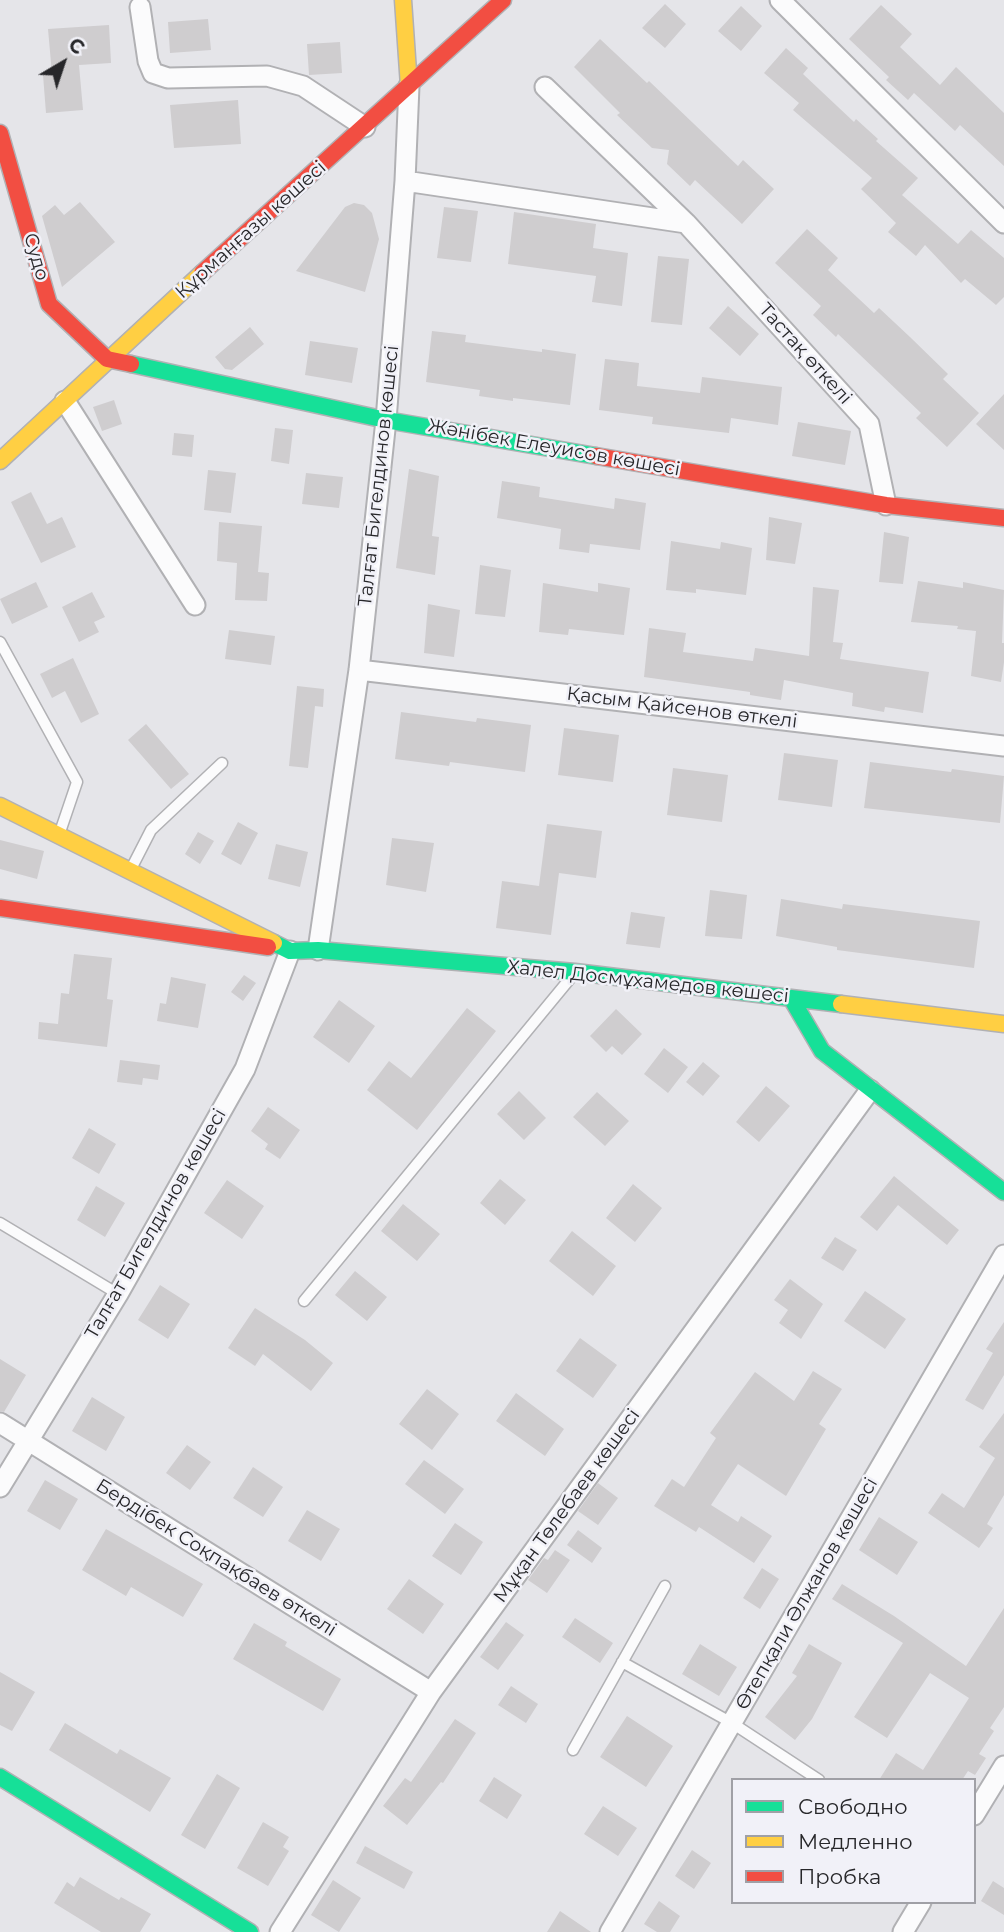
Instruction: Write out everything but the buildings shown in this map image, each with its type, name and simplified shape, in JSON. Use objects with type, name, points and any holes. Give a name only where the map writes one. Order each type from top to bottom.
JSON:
[{"type":"street","name":"Талғат Бигелдинов көшесі","points":[[318,950],[359,670],[386,420],[410,86],[403,0]]},
{"type":"street","name":"Құрманғазы көшесі","points":[[0,461],[107,359],[503,0]]},
{"type":"street","points":[[780,0],[1004,223]]},
{"type":"street","points":[[140,7],[148,61],[153,73],[168,78],[267,76],[303,86],[365,127]]},
{"type":"street","name":"Тастақ өткелі","points":[[545,87],[686,223],[869,424],[886,505]]},
{"type":"street","name":"Судо","points":[[0,134],[49,304],[107,359]]},
{"type":"street","points":[[405,181],[686,223]]},
{"type":"street","name":"Жәнібек Елеуисов көшесі","points":[[107,359],[386,420],[886,505],[1004,518]]},
{"type":"street","points":[[65,401],[195,605]]},
{"type":"street","name":"Қасым Қайсенов өткелі","points":[[359,670],[1004,746]]},
{"type":"street","name":"Халел Досмұхамедов көшесі","points":[[0,806],[290,951]]},
{"type":"street","name":"Халел Досмұхамедов көшесі","points":[[0,908],[290,951],[318,950],[575,972],[1004,1024]]},
{"type":"street","name":"Талғат Бигелдинов көшесі","points":[[0,1487],[118,1294],[245,1069],[290,951]]},
{"type":"street","points":[[791,998],[822,1051],[1004,1192]]},
{"type":"street","name":"Мұқан Төлебаев көшесі","points":[[280,1932],[431,1692],[870,1090]]},
{"type":"street","name":"Өтепқали Әлжанов көшесі","points":[[610,1932],[1004,1255]]},
{"type":"street","name":"Бердібек Соқпақбаев өткелі","points":[[0,1423],[431,1692]]},
{"type":"street","points":[[976,1812],[1004,1766]]},
{"type":"street","points":[[0,1777],[250,1932]]},
{"type":"street","points":[[902,1932],[920,1904]]},
{"type":"lane","points":[[0,642],[77,782],[59,835]]},
{"type":"lane","points":[[131,870],[151,830],[222,763]]},
{"type":"lane","points":[[304,1301],[575,972]]},
{"type":"lane","points":[[0,1223],[118,1294]]},
{"type":"lane","points":[[573,1750],[665,1586]]},
{"type":"lane","points":[[622,1662],[732,1723],[816,1778]]},
{"type":"traffic: fast","points":[[131,364],[386,420],[596,456]]},
{"type":"traffic: fast","points":[[274,943],[290,951],[318,950],[575,972],[841,1004]]},
{"type":"traffic: fast","points":[[791,998],[822,1051],[1004,1192]]},
{"type":"traffic: fast","points":[[0,1777],[250,1932]]},
{"type":"traffic: slow","points":[[403,0],[409,86]]},
{"type":"traffic: slow","points":[[0,461],[202,273]]},
{"type":"traffic: slow","points":[[0,806],[274,943]]},
{"type":"traffic: slow","points":[[841,1004],[1004,1024]]},
{"type":"traffic: jam","points":[[202,273],[503,0]]},
{"type":"traffic: jam","points":[[0,133],[49,304],[107,359],[131,364]]},
{"type":"traffic: jam","points":[[596,456],[886,505],[1004,518]]},
{"type":"traffic: jam","points":[[0,908],[268,947]]}]
